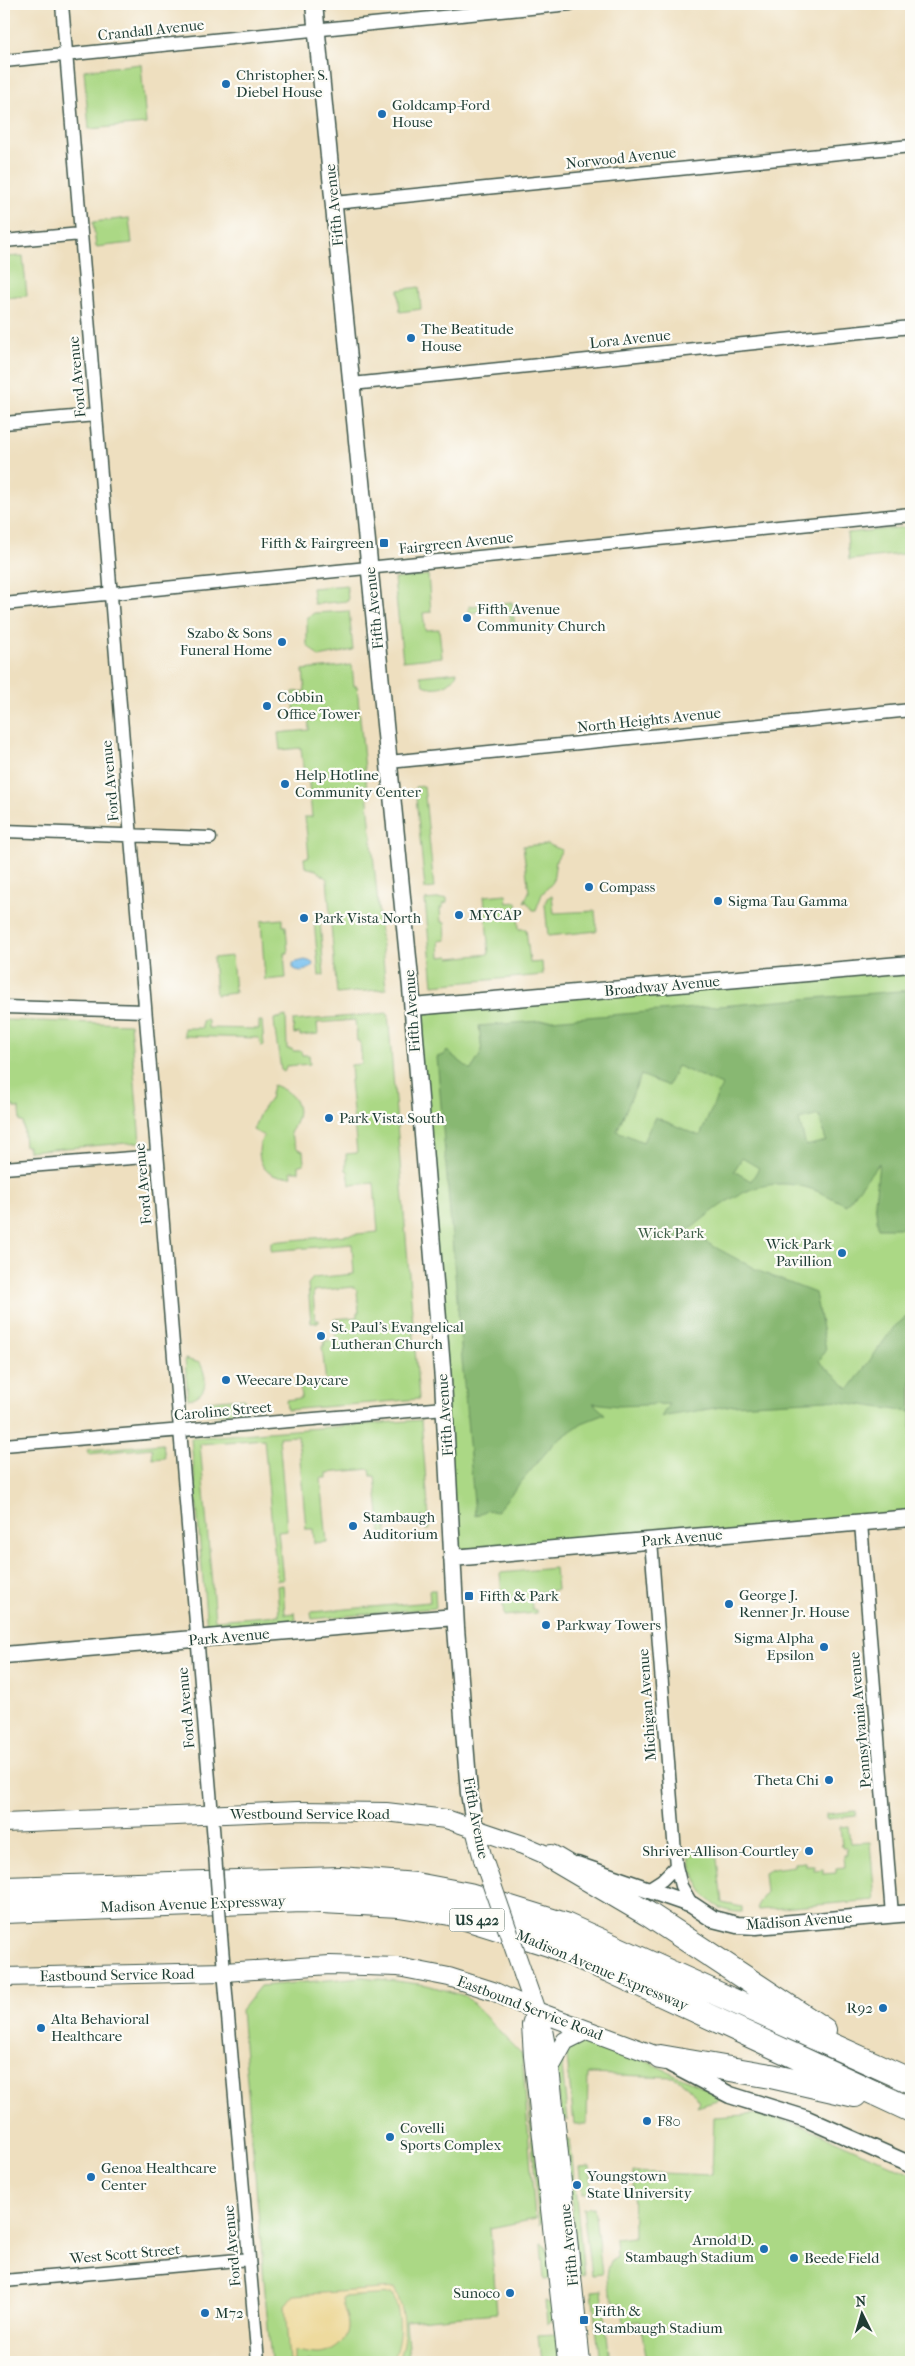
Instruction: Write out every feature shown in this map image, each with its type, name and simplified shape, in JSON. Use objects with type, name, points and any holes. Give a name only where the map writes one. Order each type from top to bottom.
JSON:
[{"type":"highway","points":[[551,1857],[648,1914],[746,1980],[901,2077]]},
{"type":"highway","name":"Madison Avenue Expressway","points":[[4,1889],[340,1879],[416,1885],[469,1895],[565,1925],[901,2077]]},
{"type":"highway","name":"Madison Avenue Expressway","points":[[4,1911],[303,1900],[399,1905],[450,1913],[528,1937],[583,1959],[911,2110]]},
{"type":"highway","points":[[660,2057],[826,2087],[911,2110]]},
{"type":"main road","name":"Westbound Service Road","points":[[4,1823],[358,1810],[446,1819],[523,1845],[551,1857]]},
{"type":"main road","name":"Fifth Avenue","points":[[475,1829],[483,1859],[542,2024],[550,2068],[581,2362]]},
{"type":"main road","name":"Eastbound Service Road","points":[[4,1977],[224,1972],[330,1965],[398,1967],[449,1977],[494,1991],[536,2011],[660,2057]]},
{"type":"main road","name":"Fifth Avenue","points":[[536,2011],[531,2025],[533,2056],[567,2362]]},
{"type":"main road","points":[[550,2068],[565,2041],[587,2030]]},
{"type":"street","name":"Ford Avenue","points":[[62,4],[221,1936],[258,2362]]},
{"type":"street","name":"Fifth Avenue","points":[[314,4],[413,1008],[445,1408],[455,1617],[469,1793],[475,1829]]},
{"type":"street","name":"Crandall Avenue","points":[[4,61],[570,4]]},
{"type":"street","name":"Norwood Avenue","points":[[334,203],[911,146]]},
{"type":"street","points":[[4,241],[81,234]]},
{"type":"street","name":"Lora Avenue","points":[[352,384],[911,327]]},
{"type":"street","points":[[4,423],[96,415]]},
{"type":"street","name":"Fairgreen Avenue","points":[[4,604],[911,514]]},
{"type":"street","name":"North Heights Avenue","points":[[390,762],[911,710]]},
{"type":"street","points":[[4,831],[210,838]]},
{"type":"street","name":"Broadway Avenue","points":[[413,1008],[911,964]]},
{"type":"street","points":[[4,1007],[145,1010]]},
{"type":"street","points":[[4,1168],[157,1156]]},
{"type":"street","name":"Caroline Street","points":[[4,1445],[445,1408]]},
{"type":"street","name":"Park Avenue","points":[[452,1558],[911,1518]]},
{"type":"street","name":"Pennsylvania Avenue","points":[[861,1523],[892,1914]]},
{"type":"street","name":"Michigan Avenue","points":[[651,1541],[676,1866],[681,1886],[692,1905]]},
{"type":"street","name":"Park Avenue","points":[[4,1655],[455,1617]]},
{"type":"street","name":"Westbound Service Road","points":[[551,1857],[599,1871],[692,1905]]},
{"type":"street","points":[[648,1889],[662,1880],[676,1866]]},
{"type":"street","name":"Madison Avenue","points":[[692,1905],[713,1919],[748,1926],[911,1913]]},
{"type":"street","name":"Eastbound Service Road","points":[[660,2057],[730,2095],[807,2119],[911,2165]]},
{"type":"street","name":"West Scott Street","points":[[4,2281],[249,2260]]},
{"type":"green space","points":[[141,64],[146,124],[89,129],[84,70]]},
{"type":"green space","points":[[129,218],[132,243],[96,247],[93,222]]},
{"type":"green space","points":[[23,256],[27,296],[4,298],[4,257]]},
{"type":"green space","points":[[419,287],[421,309],[400,312],[398,290]]},
{"type":"green space","points":[[908,527],[911,553],[849,560],[847,533]]},
{"type":"green space","points":[[428,575],[431,612],[423,613],[425,630],[439,629],[442,657],[403,661],[394,579]]},
{"type":"green space","points":[[347,585],[348,601],[314,604],[312,588]]},
{"type":"green space","points":[[512,602],[515,628],[512,629],[509,608],[469,613],[469,606]]},
{"type":"green space","points":[[349,611],[353,650],[319,657],[307,645],[307,618],[314,613]]},
{"type":"green space","points":[[352,665],[354,686],[357,686],[386,989],[337,994],[327,879],[316,870],[305,867],[304,858],[309,857],[305,817],[312,817],[308,774],[304,776],[301,748],[280,750],[278,733],[309,730],[308,715],[295,717],[293,692],[305,691],[303,670]]},
{"type":"green space","points":[[457,672],[452,680],[439,687],[424,685],[420,676]]},
{"type":"green space","points":[[424,786],[434,888],[425,889],[415,787]]},
{"type":"green space","points":[[547,844],[562,850],[556,860],[553,882],[542,894],[536,910],[533,910],[526,901],[524,902],[529,892],[523,846]]},
{"type":"green space","points":[[506,894],[507,903],[517,902],[519,929],[526,929],[530,963],[542,962],[543,975],[433,985],[425,900],[447,898],[447,903],[443,904],[443,908],[440,908],[441,922],[445,922],[446,940],[439,941],[440,957],[449,956],[450,958],[489,954],[484,896]]},
{"type":"green space","points":[[552,895],[554,913],[595,911],[597,931],[548,936],[545,905],[547,898]]},
{"type":"green space","points":[[283,919],[283,926],[286,926],[288,953],[284,953],[286,978],[265,980],[261,921]]},
{"type":"green space","points":[[314,920],[320,920],[324,975],[319,976]]},
{"type":"green space","points":[[232,956],[235,993],[216,995],[213,958]]},
{"type":"green space","name":"Wick Park","points":[[911,964],[911,1518],[452,1558],[413,1007]]},
{"type":"green space","name":"Wick Park","points":[[911,990],[911,1228],[878,1228],[875,1202],[879,1163],[846,1205],[814,1190],[795,1185],[778,1184],[745,1192],[716,1209],[687,1232],[761,1272],[815,1293],[826,1349],[819,1361],[849,1389],[894,1327],[911,1313],[911,1412],[827,1400],[733,1405],[661,1417],[669,1404],[618,1406],[593,1403],[605,1414],[582,1423],[553,1444],[496,1512],[487,1510],[475,1516],[437,1057],[444,1055],[447,1051],[471,1070],[482,1052],[479,1026]],"holes":[[[677,1066],[722,1085],[700,1136],[655,1117],[643,1142],[617,1131],[641,1075],[668,1086]],[[819,1115],[826,1141],[806,1146],[799,1120]],[[742,1158],[759,1168],[751,1181],[734,1171]]]},
{"type":"green space","points":[[388,1013],[419,1399],[287,1410],[286,1400],[301,1398],[300,1385],[326,1384],[322,1346],[324,1346],[325,1341],[336,1340],[334,1319],[357,1317],[357,1312],[359,1312],[357,1291],[354,1287],[313,1291],[315,1320],[319,1320],[319,1322],[311,1323],[308,1284],[313,1278],[354,1274],[352,1244],[271,1251],[271,1242],[378,1232],[374,1183],[350,1185],[348,1171],[346,1170],[346,1154],[357,1153],[350,1080],[352,1079],[351,1065],[362,1064],[360,1041],[357,1041],[355,1020],[317,1023],[318,1034],[300,1036],[300,1033],[294,1034],[293,1021]]},
{"type":"green space","points":[[286,1016],[287,1049],[301,1051],[302,1055],[309,1055],[310,1064],[286,1066],[284,1072],[281,1070],[274,1019]]},
{"type":"green space","points":[[4,1020],[130,1024],[140,1142],[28,1151],[28,1146],[25,1146],[23,1122],[20,1122],[19,1108],[4,1106]]},
{"type":"green space","points":[[208,1020],[208,1028],[259,1029],[259,1021],[262,1021],[264,1046],[261,1046],[259,1038],[184,1036],[184,1028],[202,1028],[202,1021]]},
{"type":"green space","points":[[273,1085],[282,1089],[293,1098],[298,1110],[295,1125],[290,1133],[297,1148],[303,1151],[304,1164],[299,1165],[299,1171],[291,1171],[292,1176],[276,1176],[265,1169],[259,1153],[264,1136],[253,1130],[260,1113],[270,1099]]},
{"type":"green space","points":[[185,1359],[200,1363],[205,1380],[203,1390],[195,1397],[188,1399]]},
{"type":"green space","points":[[244,1398],[246,1412],[207,1415],[206,1401]]},
{"type":"green space","points":[[421,1420],[430,1530],[426,1530],[424,1517],[386,1520],[387,1538],[384,1538],[381,1534],[375,1476],[371,1476],[370,1469],[327,1473],[327,1478],[321,1478],[327,1542],[314,1543],[313,1529],[306,1529],[298,1436],[279,1437],[287,1530],[278,1531],[283,1580],[277,1580],[264,1439],[200,1444],[215,1620],[279,1615],[277,1586],[283,1585],[285,1614],[295,1613],[296,1620],[207,1628],[191,1438]]},
{"type":"green space","points":[[163,1444],[165,1458],[153,1459],[152,1448],[88,1454],[87,1450]]},
{"type":"green space","points":[[555,1568],[557,1590],[531,1593],[532,1609],[536,1610],[536,1613],[504,1616],[500,1573]]},
{"type":"green space","points":[[429,1590],[435,1590],[436,1608],[312,1619],[311,1612],[430,1602]]},
{"type":"green space","points":[[856,1811],[856,1816],[826,1819],[826,1814]]},
{"type":"green space","points":[[848,1826],[850,1843],[870,1842],[875,1900],[758,1910],[757,1906],[766,1892],[764,1873],[772,1869],[794,1866],[794,1863],[805,1862],[805,1865],[814,1865],[814,1870],[823,1869],[823,1874],[836,1873],[836,1868],[845,1867],[844,1855],[847,1855],[846,1847],[842,1847],[840,1827]]},
{"type":"green space","points":[[716,1850],[722,1903],[742,1907],[742,1912],[720,1908],[711,1902],[704,1894],[694,1874],[689,1853]]},
{"type":"green space","name":"Covelli Sports Complex","points":[[363,1977],[427,1985],[465,1996],[522,2054],[535,2219],[490,2228],[497,2313],[406,2321],[409,2362],[271,2362],[241,2010],[260,1986]]},
{"type":"green space","points":[[591,2039],[604,2042],[727,2098],[697,2107],[700,2102],[695,2094],[685,2084],[673,2077],[588,2074],[587,2124],[574,2124],[566,2048],[574,2042]]},
{"type":"green space","points":[[561,2058],[568,2121],[561,2115],[556,2066]]},
{"type":"green space","points":[[526,2073],[543,2220],[539,2225]]},
{"type":"green space","name":"Arnold D. Stambaugh Stadium","points":[[762,2114],[806,2127],[911,2174],[911,2349],[905,2362],[647,2362],[640,2321],[624,2323],[621,2303],[616,2304],[608,2287],[607,2276],[612,2259],[617,2258],[616,2239],[634,2237],[633,2172],[712,2175],[714,2117]]},
{"type":"green space","points":[[566,2139],[570,2139],[584,2275],[578,2276]]},
{"type":"green space","points":[[590,2166],[593,2193],[582,2194],[579,2167]]},
{"type":"green space","points":[[594,2207],[602,2274],[591,2275],[583,2208]]},
{"type":"green space","points":[[541,2243],[546,2246],[552,2279],[544,2280]]},
{"type":"green space","points":[[602,2290],[610,2362],[600,2362],[592,2291]]},
{"type":"green space","points":[[545,2301],[553,2306],[554,2310],[554,2319],[547,2324]]},
{"type":"green space","points":[[538,2335],[557,2335],[560,2362],[541,2362]]},
{"type":"sand","points":[[394,2288],[401,2306],[404,2325],[403,2344],[397,2362],[391,2362],[399,2337],[398,2310],[392,2294],[342,2297],[348,2324],[348,2330],[343,2341],[329,2352],[314,2354],[294,2351],[294,2362],[289,2362],[285,2305],[293,2295]]},
{"type":"water","points":[[305,960],[312,962],[313,965],[309,969],[303,971],[293,968],[293,963]]},
{"type":"place","name":"Christopher S. Diebel House","points":[[226,84]]},
{"type":"place","name":"Goldcamp-Ford House","points":[[382,114]]},
{"type":"place","name":"The Beatitude House","points":[[411,338]]},
{"type":"place","name":"Fifth & Fairgreen","points":[[384,543]]},
{"type":"place","name":"Fifth Avenue Community Church","points":[[467,618]]},
{"type":"place","name":"Szabo & Sons Funeral Home","points":[[282,642]]},
{"type":"place","name":"Cobbin Office Tower","points":[[267,706]]},
{"type":"place","name":"Help Hotline Community Center","points":[[285,784]]},
{"type":"place","name":"Compass","points":[[589,887]]},
{"type":"place","name":"Sigma Tau Gamma","points":[[718,901]]},
{"type":"place","name":"MYCAP","points":[[459,915]]},
{"type":"place","name":"Park Vista North","points":[[304,918]]},
{"type":"place","name":"Park Vista South","points":[[329,1118]]},
{"type":"place","name":"Wick Park Pavillion","points":[[842,1253]]},
{"type":"place","name":"St. Paul's Evangelical Lutheran Church","points":[[321,1336]]},
{"type":"place","name":"Weecare Daycare","points":[[226,1380]]},
{"type":"place","name":"Stambaugh Auditorium","points":[[353,1526]]},
{"type":"place","name":"Fifth & Park","points":[[469,1596]]},
{"type":"place","name":"George J. Renner Jr. House","points":[[729,1604]]},
{"type":"place","name":"Parkway Towers","points":[[546,1625]]},
{"type":"place","name":"Sigma Alpha Epsilon","points":[[824,1647]]},
{"type":"place","name":"Theta Chi","points":[[829,1780]]},
{"type":"place","name":"Shriver-Allison-Courtley","points":[[809,1851]]},
{"type":"place","name":"R92","points":[[883,2008]]},
{"type":"place","name":"Alta Behavioral Healthcare","points":[[41,2028]]},
{"type":"place","name":"F80","points":[[647,2121]]},
{"type":"place","name":"Covelli Sports Complex","points":[[390,2137]]},
{"type":"place","name":"Genoa Healthcare Center","points":[[91,2177]]},
{"type":"place","name":"Youngstown State University","points":[[577,2185]]},
{"type":"place","name":"Arnold D. Stambaugh Stadium","points":[[764,2249]]},
{"type":"place","name":"Beede Field","points":[[794,2258]]},
{"type":"place","name":"Sunoco","points":[[510,2293]]},
{"type":"place","name":"M72","points":[[205,2313]]},
{"type":"place","name":"Fifth & Stambaugh Stadium","points":[[584,2320]]}]
